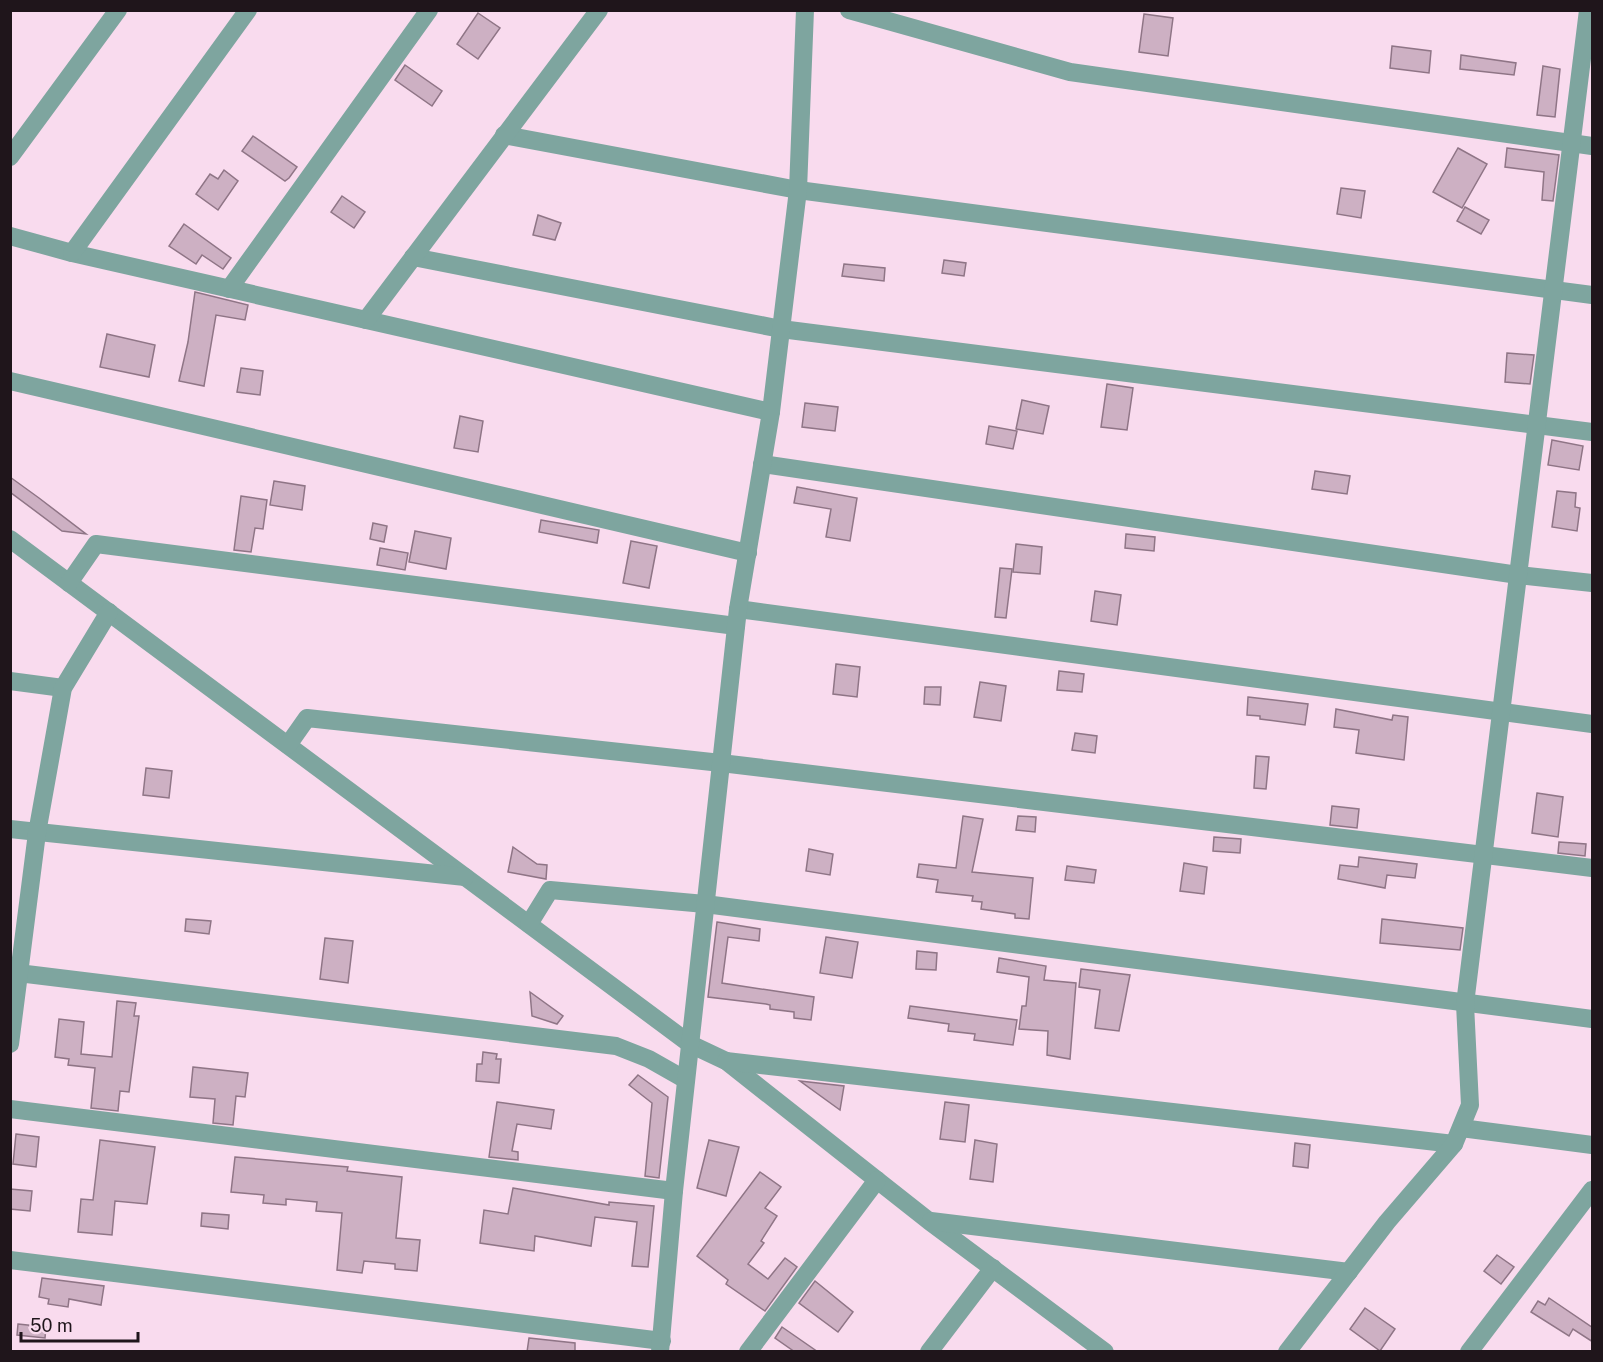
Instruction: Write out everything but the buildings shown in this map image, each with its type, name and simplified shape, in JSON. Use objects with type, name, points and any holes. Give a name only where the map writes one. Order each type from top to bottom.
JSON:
[{"type":"street","points":[[10,157],[118,10]]},
{"type":"street","points":[[72,253],[248,10]]},
{"type":"street","points":[[229,289],[429,10]]},
{"type":"street","points":[[366,320],[599,10]]},
{"type":"street","points":[[10,1260],[661,1346],[674,1191],[737,618],[771,412],[798,190],[805,10]]},
{"type":"street","points":[[849,10],[1071,72],[1593,146]]},
{"type":"street","points":[[1287,1352],[1458,1136],[1470,1105],[1465,1004],[1588,10]]},
{"type":"street","points":[[504,135],[798,190],[1593,295]]},
{"type":"street","points":[[10,236],[72,253],[771,412]]},
{"type":"street","points":[[413,257],[781,329],[1593,432]]},
{"type":"street","points":[[10,381],[748,553]]},
{"type":"street","points":[[762,464],[1518,575],[1593,583]]},
{"type":"street","points":[[10,539],[690,1044],[726,1061],[929,1221],[1104,1351]]},
{"type":"street","points":[[69,583],[96,544],[737,618],[1593,724]]},
{"type":"street","points":[[10,1044],[15,972],[63,688],[109,612]]},
{"type":"street","points":[[10,681],[63,688]]},
{"type":"street","points":[[288,745],[308,718],[721,763],[1593,868]]},
{"type":"street","points":[[10,829],[465,877]]},
{"type":"street","points":[[528,924],[550,890],[705,904],[1465,1004],[1593,1018]]},
{"type":"street","points":[[15,972],[616,1046],[649,1059],[686,1080]]},
{"type":"street","points":[[726,1061],[1458,1136],[1593,1145]]},
{"type":"street","points":[[10,1109],[674,1191]]},
{"type":"street","points":[[748,1352],[877,1180]]},
{"type":"street","points":[[1469,1352],[1593,1191]]},
{"type":"street","points":[[929,1221],[1349,1272]]},
{"type":"street","points":[[929,1352],[993,1268]]}]
